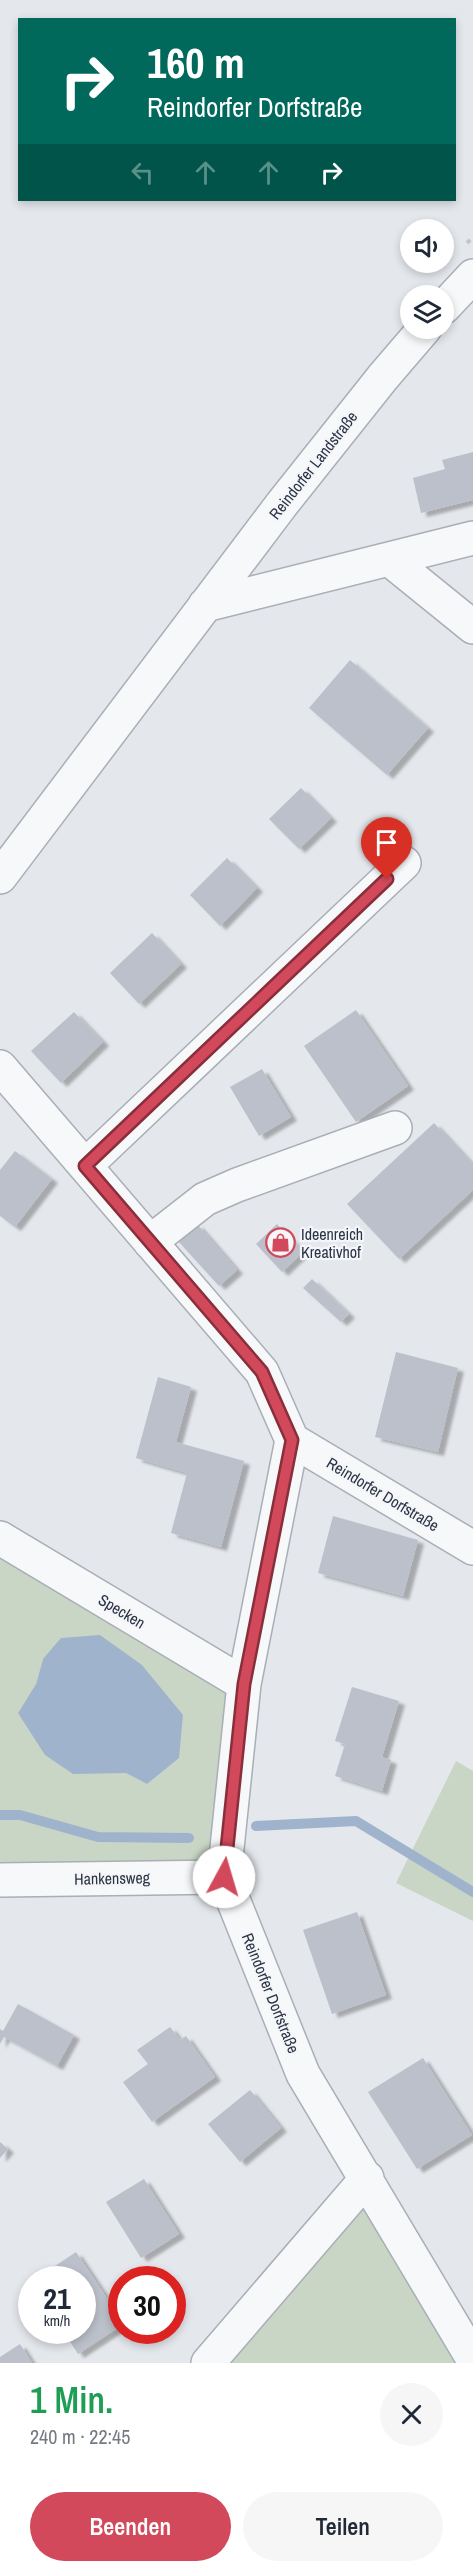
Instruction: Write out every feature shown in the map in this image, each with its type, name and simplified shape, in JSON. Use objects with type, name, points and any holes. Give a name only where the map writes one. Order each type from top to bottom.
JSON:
[{"type":"street","points":[[454,296],[473,276]]},
{"type":"street","name":"Reindorfer Landstraße","points":[[0,877],[361,404],[416,339]]},
{"type":"street","points":[[206,605],[473,538]]},
{"type":"street","points":[[389,559],[473,627]]},
{"type":"street","points":[[85,1166],[404,863]]},
{"type":"street","points":[[0,1067],[262,1372],[292,1440]]},
{"type":"street","points":[[150,1242],[205,1199],[395,1128]]},
{"type":"street","name":"Reindorfer Dorfstraße","points":[[473,1548],[292,1440],[244,1684],[224,1877],[303,2074],[473,2359]]},
{"type":"street","name":"Specken","points":[[0,1538],[244,1684]]},
{"type":"street","name":"Hankensweg","points":[[0,1880],[224,1877]]},
{"type":"street","points":[[208,2363],[367,2178]]},
{"type":"green space","points":[[0,1544],[238,1686],[220,1870],[0,1873]],"holes":[[[43,1659],[147,1784],[18,1713],[36,1684]]]},
{"type":"green space","points":[[456,1761],[473,1771],[473,1921],[396,1883]]},
{"type":"green space","points":[[367,2178],[473,2363],[208,2363]]},
{"type":"water","points":[[100,1635],[142,1665],[183,1715],[179,1758],[147,1784],[126,1773],[73,1774],[45,1755],[18,1713],[36,1684],[43,1659],[61,1638]]},
{"type":"building","points":[[473,452],[473,500],[421,513],[413,478],[445,469],[442,460]]},
{"type":"building","points":[[350,660],[428,728],[387,775],[309,708]]},
{"type":"building","points":[[301,788],[331,818],[299,849],[269,819]]},
{"type":"building","points":[[227,858],[257,888],[220,926],[190,895]]},
{"type":"building","points":[[152,933],[181,964],[139,1004],[110,973]]},
{"type":"building","points":[[356,1010],[408,1086],[356,1122],[304,1046]]},
{"type":"building","points":[[74,1012],[103,1042],[61,1083],[31,1051]]},
{"type":"building","points":[[262,1069],[291,1117],[259,1136],[230,1087]]},
{"type":"building","points":[[434,1123],[473,1165],[473,1190],[399,1259],[347,1204]]},
{"type":"building","points":[[15,1151],[52,1179],[15,1227],[0,1216],[0,1170]]},
{"type":"building","points":[[197,1224],[237,1270],[219,1286],[178,1241]]},
{"type":"building","points":[[277,1224],[303,1252],[282,1272],[256,1244]]},
{"type":"building","points":[[312,1279],[349,1314],[341,1322],[303,1288]]},
{"type":"building","points":[[396,1352],[458,1368],[438,1452],[375,1437]]},
{"type":"building","points":[[158,1377],[191,1387],[176,1442],[244,1461],[221,1547],[171,1533],[187,1473],[136,1458]]},
{"type":"building","points":[[333,1516],[418,1540],[403,1596],[318,1573]]},
{"type":"building","points":[[352,1687],[399,1701],[382,1757],[391,1760],[382,1791],[335,1776],[345,1744],[335,1741]]},
{"type":"building","points":[[357,1912],[386,1995],[332,2014],[303,1930]]},
{"type":"building","points":[[18,2004],[74,2035],[57,2066],[4,2037],[0,2044],[0,2029],[3,2031]]},
{"type":"building","points":[[170,2027],[180,2040],[186,2036],[215,2077],[152,2122],[123,2082],[148,2064],[137,2050]]},
{"type":"building","points":[[423,2058],[472,2135],[417,2169],[368,2092]]},
{"type":"building","points":[[250,2090],[281,2128],[240,2162],[208,2124]]},
{"type":"building","points":[[0,2142],[8,2149],[0,2158]]},
{"type":"building","points":[[144,2179],[179,2234],[141,2258],[106,2202]]},
{"type":"building","points":[[76,2252],[85,2266],[55,2266]]},
{"type":"building","points":[[96,2282],[108,2300],[108,2334],[96,2342]]},
{"type":"building","points":[[20,2344],[32,2363],[0,2363],[0,2357]]},
{"type":"building","points":[[71,2344],[93,2344],[78,2354]]},
{"type":"waterway","points":[[0,1815],[20,1815],[98,1837],[189,1838]]},
{"type":"waterway","points":[[256,1826],[356,1821],[473,1892]]},
{"type":"place","name":"Ideenreich Kreativhof","points":[[280,1243]]},
{"type":"route","points":[[224,1877],[244,1684],[292,1440],[262,1372],[85,1166],[387,879]]}]
